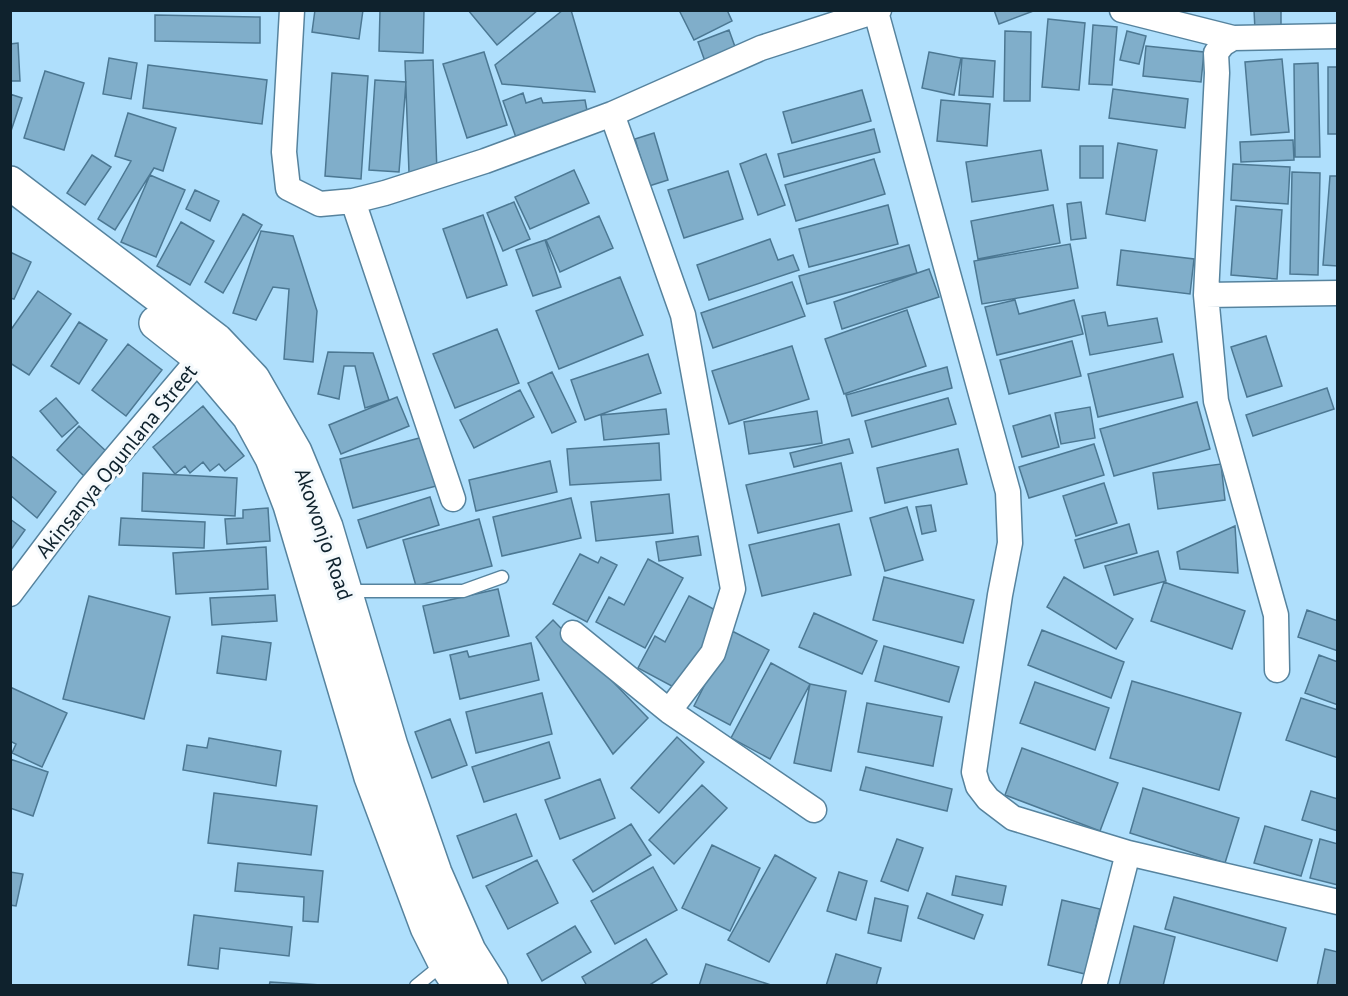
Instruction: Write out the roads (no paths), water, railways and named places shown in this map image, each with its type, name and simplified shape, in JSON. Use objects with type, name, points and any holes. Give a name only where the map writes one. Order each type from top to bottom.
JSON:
[{"type":"main road","name":"Akowonjo Road","points":[[10,183],[208,348],[249,416],[272,458],[290,505],[371,777],[428,927],[458,963],[491,986]]},
{"type":"main road","name":"Akowonjo Road","points":[[10,209],[253,379],[296,453],[326,527],[346,591],[356,634],[435,873],[458,963]]},
{"type":"street","points":[[292,10],[284,152],[288,188],[320,204],[353,201],[385,193],[484,161],[612,114],[761,48],[878,11],[1008,492],[1010,543],[980,721],[974,772],[978,786],[988,799],[1013,818],[1128,854],[1338,902]]},
{"type":"street","points":[[1122,10],[1233,38],[1338,36]]},
{"type":"street","points":[[1233,38],[1216,53],[1217,73],[1206,295],[1216,401],[1276,615],[1277,670]]},
{"type":"street","points":[[612,114],[683,315],[733,589],[712,653],[669,711]]},
{"type":"street","points":[[353,201],[453,499]]},
{"type":"street","points":[[1206,295],[1338,293]]},
{"type":"street","name":"Akinsanya Ogunlana Street","points":[[10,594],[89,489],[208,348]]},
{"type":"street","points":[[573,633],[669,711],[814,810]]},
{"type":"street","points":[[1094,986],[1128,854]]},
{"type":"lane","points":[[346,591],[463,591],[502,577]]},
{"type":"lane","points":[[416,986],[458,963]]}]
